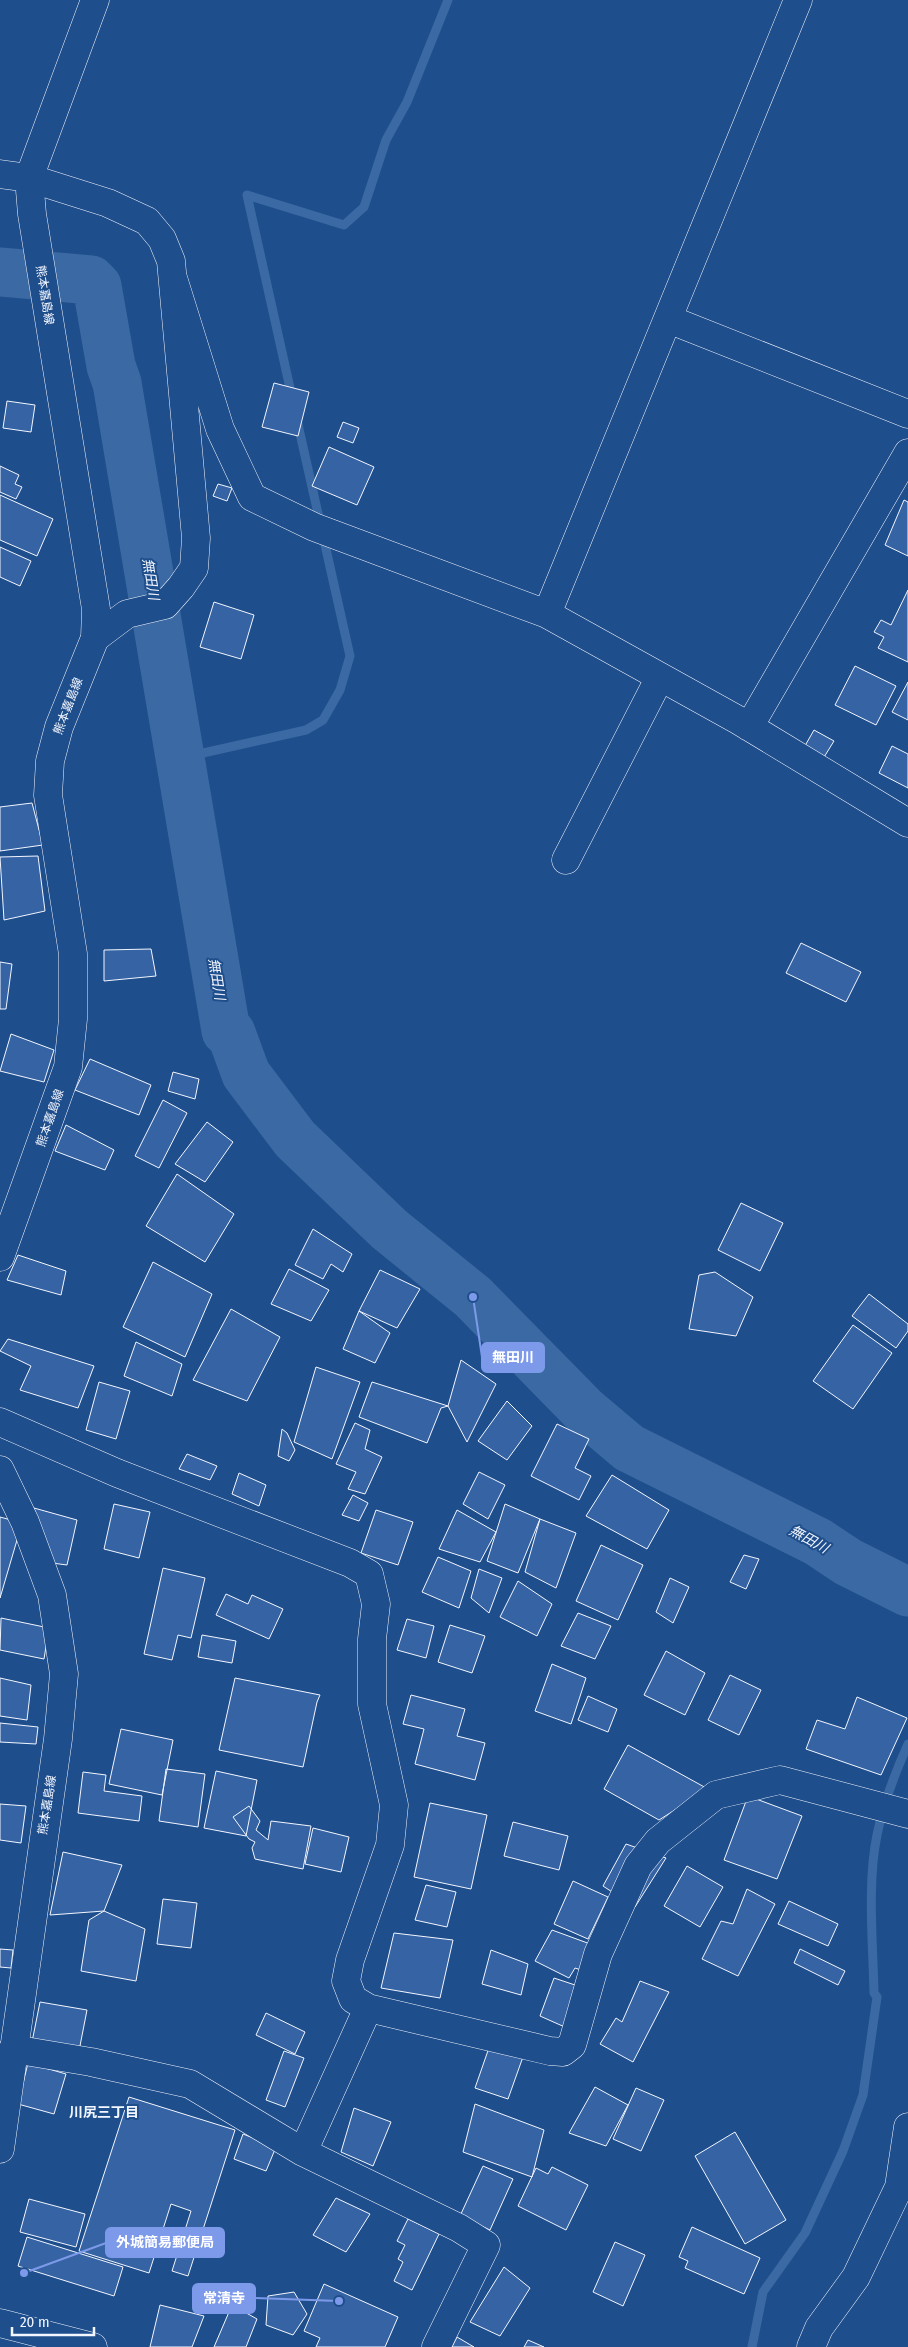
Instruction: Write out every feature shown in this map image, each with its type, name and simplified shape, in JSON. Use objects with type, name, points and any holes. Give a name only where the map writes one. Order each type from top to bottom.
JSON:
[{"type":"street","points":[[29,178],[95,0]]},
{"type":"street","points":[[547,614],[798,0]]},
{"type":"street","points":[[0,174],[29,178],[108,203],[147,221],[162,239],[171,261],[196,518],[194,568],[165,605],[127,614],[95,638]]},
{"type":"street","name":"熊本嘉島線","points":[[0,1257],[68,1066],[73,1019],[73,954],[48,795],[50,761],[59,727],[95,638],[96,609],[32,214],[29,178]]},
{"type":"street","points":[[173,278],[220,429],[252,497],[314,527],[547,614],[749,727],[908,823]]},
{"type":"street","points":[[668,319],[908,414]]},
{"type":"street","points":[[749,727],[908,453]]},
{"type":"street","points":[[566,860],[660,677]]},
{"type":"street","points":[[0,1422],[117,1473],[350,1562],[369,1574],[376,1604],[372,1639],[372,1704],[394,1805],[390,1845],[350,1960],[346,1981],[353,1999],[368,2008],[550,2051],[563,2052],[572,2045],[598,1954],[638,1866],[658,1840],[716,1795],[780,1780],[908,1814]]},
{"type":"street","name":"熊本嘉島線","points":[[0,1470],[25,1522],[52,1596],[64,1674],[58,1739],[0,2149]]},
{"type":"street","points":[[303,2152],[368,2008]]},
{"type":"street","points":[[13,2049],[91,2062],[190,2084],[303,2152],[459,2228],[486,2245],[436,2347]]},
{"type":"street","points":[[811,2347],[819,2328],[856,2277],[899,2187],[908,2127]]},
{"type":"street","points":[[0,2323],[93,2347]]},
{"type":"building","points":[[274,383],[309,392],[298,436],[262,427]]},
{"type":"building","points":[[7,401],[35,405],[31,432],[3,428]]},
{"type":"building","points":[[343,422],[359,428],[353,443],[337,437]]},
{"type":"building","points":[[329,447],[374,467],[357,505],[312,486]]},
{"type":"building","points":[[0,466],[19,475],[15,484],[22,487],[16,499],[0,492]]},
{"type":"building","points":[[218,484],[232,488],[227,501],[213,496]]},
{"type":"building","points":[[0,495],[53,519],[37,556],[0,540]]},
{"type":"building","points":[[904,500],[908,502],[908,556],[885,545]]},
{"type":"building","points":[[0,547],[31,561],[20,586],[0,577]]},
{"type":"building","points":[[908,590],[908,662],[878,648],[884,637],[874,632],[881,620],[891,625]]},
{"type":"building","points":[[214,602],[254,615],[241,659],[200,647]]},
{"type":"building","points":[[855,666],[896,686],[876,725],[835,705]]},
{"type":"building","points":[[908,682],[908,720],[892,712]]},
{"type":"building","points":[[814,730],[834,741],[821,762],[802,751]]},
{"type":"building","points":[[892,746],[908,754],[908,788],[879,773]]},
{"type":"building","points":[[32,803],[43,845],[0,851],[0,807]]},
{"type":"building","points":[[38,856],[45,911],[4,920],[0,857]]},
{"type":"building","points":[[801,943],[861,972],[846,1002],[786,973]]},
{"type":"building","points":[[151,949],[156,976],[104,981],[104,950]]},
{"type":"building","points":[[0,962],[12,964],[6,1009],[0,1009]]},
{"type":"building","points":[[11,1034],[54,1050],[44,1082],[0,1071]]},
{"type":"building","points":[[90,1059],[151,1085],[139,1115],[75,1090]]},
{"type":"building","points":[[173,1072],[199,1079],[195,1099],[168,1091]]},
{"type":"building","points":[[163,1100],[187,1113],[159,1168],[135,1156]]},
{"type":"building","points":[[207,1122],[233,1142],[205,1182],[175,1164]]},
{"type":"building","points":[[66,1125],[114,1150],[105,1170],[55,1151]]},
{"type":"building","points":[[177,1174],[234,1214],[205,1262],[146,1226]]},
{"type":"building","points":[[741,1203],[783,1223],[760,1271],[718,1250]]},
{"type":"building","points":[[313,1229],[352,1254],[343,1272],[331,1264],[323,1279],[295,1265]]},
{"type":"building","points":[[18,1255],[66,1271],[61,1295],[7,1280]]},
{"type":"building","points":[[153,1262],[212,1294],[185,1357],[123,1327]]},
{"type":"building","points":[[289,1269],[329,1290],[311,1321],[271,1304]]},
{"type":"building","points":[[380,1270],[420,1289],[397,1328],[359,1311]]},
{"type":"building","points":[[715,1272],[753,1297],[736,1336],[689,1329],[699,1275]]},
{"type":"building","points":[[869,1294],[908,1324],[908,1331],[896,1348],[852,1316]]},
{"type":"building","points":[[231,1309],[280,1337],[247,1401],[193,1380]]},
{"type":"building","points":[[359,1311],[390,1333],[375,1363],[343,1349]]},
{"type":"building","points":[[853,1325],[892,1353],[853,1409],[813,1381]]},
{"type":"building","points":[[8,1339],[94,1366],[78,1408],[20,1390],[31,1366],[0,1351]]},
{"type":"building","points":[[136,1342],[182,1364],[172,1396],[124,1376]]},
{"type":"building","points":[[461,1360],[496,1384],[467,1442],[448,1406]]},
{"type":"building","points":[[316,1367],[360,1382],[332,1459],[294,1442]]},
{"type":"building","points":[[99,1382],[130,1391],[116,1439],[86,1430]]},
{"type":"building","points":[[372,1382],[448,1406],[441,1408],[427,1443],[359,1417]]},
{"type":"building","points":[[507,1401],[532,1426],[507,1460],[478,1441]]},
{"type":"building","points":[[355,1423],[370,1430],[365,1449],[382,1457],[365,1494],[348,1489],[356,1472],[336,1464]]},
{"type":"building","points":[[557,1424],[589,1439],[575,1468],[591,1476],[579,1500],[531,1476]]},
{"type":"building","points":[[282,1429],[287,1433],[295,1450],[289,1461],[278,1456]]},
{"type":"building","points":[[187,1454],[217,1466],[210,1480],[179,1469]]},
{"type":"building","points":[[479,1472],[505,1485],[488,1519],[463,1504]]},
{"type":"building","points":[[239,1473],[266,1485],[259,1506],[232,1494]]},
{"type":"building","points":[[612,1475],[669,1510],[647,1549],[586,1516]]},
{"type":"building","points":[[353,1495],[368,1503],[359,1521],[342,1515]]},
{"type":"building","points":[[114,1504],[150,1512],[139,1558],[104,1549]]},
{"type":"building","points":[[505,1504],[540,1519],[518,1573],[487,1561]]},
{"type":"building","points":[[34,1508],[77,1520],[67,1565],[52,1563]]},
{"type":"building","points":[[376,1510],[413,1522],[398,1565],[361,1553]]},
{"type":"building","points":[[457,1510],[496,1532],[480,1562],[439,1549]]},
{"type":"building","points":[[0,1517],[22,1523],[0,1598]]},
{"type":"building","points":[[540,1519],[576,1533],[556,1588],[525,1572]]},
{"type":"building","points":[[601,1545],[643,1565],[618,1620],[576,1601]]},
{"type":"building","points":[[744,1555],[759,1559],[746,1589],[730,1582]]},
{"type":"building","points":[[438,1557],[471,1571],[459,1608],[422,1592]]},
{"type":"building","points":[[163,1568],[205,1578],[191,1638],[178,1635],[172,1660],[144,1654]]},
{"type":"building","points":[[479,1569],[502,1578],[489,1613],[471,1598]]},
{"type":"building","points":[[670,1578],[689,1587],[673,1623],[656,1612]]},
{"type":"building","points":[[518,1581],[552,1604],[537,1636],[500,1617]]},
{"type":"building","points":[[226,1594],[248,1604],[252,1595],[283,1609],[269,1639],[216,1615]]},
{"type":"building","points":[[578,1613],[611,1626],[595,1659],[561,1646]]},
{"type":"building","points":[[1,1618],[49,1628],[44,1659],[0,1650]]},
{"type":"building","points":[[407,1619],[434,1626],[426,1658],[397,1650]]},
{"type":"building","points":[[450,1625],[485,1636],[472,1673],[438,1662]]},
{"type":"building","points":[[202,1635],[236,1641],[232,1663],[198,1657]]},
{"type":"building","points":[[666,1651],[705,1673],[685,1715],[644,1695]]},
{"type":"building","points":[[552,1664],[586,1678],[571,1724],[535,1711]]},
{"type":"building","points":[[730,1675],[761,1690],[739,1735],[708,1720]]},
{"type":"building","points":[[0,1678],[31,1685],[27,1720],[0,1716]]},
{"type":"building","points":[[235,1678],[320,1695],[303,1767],[219,1750]]},
{"type":"building","points":[[411,1695],[465,1709],[457,1736],[485,1743],[475,1780],[415,1764],[424,1729],[403,1724]]},
{"type":"building","points":[[588,1696],[617,1709],[608,1732],[578,1720]]},
{"type":"building","points":[[857,1697],[907,1718],[881,1775],[806,1749],[817,1720],[845,1729]]},
{"type":"building","points":[[0,1723],[38,1727],[36,1744],[0,1742]]},
{"type":"building","points":[[121,1729],[173,1740],[162,1795],[109,1784]]},
{"type":"building","points":[[628,1745],[708,1789],[659,1820],[604,1789]]},
{"type":"building","points":[[166,1769],[205,1774],[198,1827],[159,1821]]},
{"type":"building","points":[[216,1771],[257,1780],[246,1836],[204,1828]]},
{"type":"building","points":[[83,1772],[106,1775],[104,1791],[142,1796],[139,1821],[78,1813]]},
{"type":"building","points":[[748,1796],[802,1816],[777,1879],[724,1860]]},
{"type":"building","points":[[430,1803],[487,1815],[471,1889],[414,1877]]},
{"type":"building","points":[[0,1804],[26,1806],[21,1843],[0,1840]]},
{"type":"building","points":[[249,1806],[260,1821],[256,1830],[268,1840],[271,1821],[311,1826],[303,1869],[255,1859],[252,1848],[255,1842],[249,1839],[233,1817]]},
{"type":"building","points":[[513,1822],[568,1836],[559,1870],[504,1856]]},
{"type":"building","points":[[313,1828],[349,1837],[341,1872],[305,1864]]},
{"type":"building","points":[[626,1844],[666,1858],[635,1907],[603,1886]]},
{"type":"building","points":[[63,1852],[122,1865],[104,1911],[50,1915]]},
{"type":"building","points":[[687,1866],[723,1887],[700,1927],[664,1906]]},
{"type":"building","points":[[573,1881],[608,1897],[588,1939],[554,1924]]},
{"type":"building","points":[[426,1885],[456,1892],[447,1927],[415,1920]]},
{"type":"building","points":[[747,1889],[775,1904],[738,1976],[702,1959],[721,1921],[733,1924]]},
{"type":"building","points":[[163,1899],[197,1903],[191,1948],[157,1944]]},
{"type":"building","points":[[789,1901],[838,1924],[828,1946],[778,1924]]},
{"type":"building","points":[[104,1911],[145,1929],[136,1981],[81,1971],[89,1920]]},
{"type":"building","points":[[552,1930],[612,1952],[603,1977],[575,1968],[569,1978],[535,1961]]},
{"type":"building","points":[[394,1933],[453,1940],[440,1998],[381,1988]]},
{"type":"building","points":[[0,1949],[13,1950],[11,1968],[0,1967]]},
{"type":"building","points":[[800,1949],[845,1971],[838,1985],[794,1963]]},
{"type":"building","points":[[491,1950],[528,1964],[521,1995],[482,1984]]},
{"type":"building","points":[[554,1978],[581,1987],[567,2028],[540,2016]]},
{"type":"building","points":[[640,1981],[669,1992],[633,2062],[600,2044],[616,2018],[622,2022]]},
{"type":"building","points":[[40,2002],[87,2010],[79,2051],[31,2047]]},
{"type":"building","points":[[266,2013],[305,2032],[295,2054],[256,2035]]},
{"type":"building","points":[[491,2042],[524,2054],[508,2099],[475,2088]]},
{"type":"building","points":[[284,2051],[304,2058],[285,2107],[266,2100]]},
{"type":"building","points":[[28,2063],[66,2074],[54,2114],[18,2104]]},
{"type":"building","points":[[595,2087],[628,2105],[606,2146],[569,2133]]},
{"type":"building","points":[[636,2088],[664,2100],[641,2151],[613,2139]]},
{"type":"building","points":[[129,2097],[235,2130],[188,2276],[172,2271],[191,2211],[171,2204],[149,2273],[79,2251]]},
{"type":"building","points":[[475,2104],[544,2130],[532,2177],[463,2152]]},
{"type":"building","points":[[354,2108],[391,2122],[373,2166],[341,2152]]},
{"type":"building","points":[[735,2132],[786,2220],[745,2244],[695,2156]]},
{"type":"building","points":[[243,2134],[276,2147],[266,2171],[234,2159]]},
{"type":"building","points":[[483,2166],[513,2179],[490,2230],[460,2216]]},
{"type":"building","points":[[552,2167],[588,2185],[566,2230],[518,2206],[536,2168],[548,2174]]},
{"type":"building","points":[[336,2198],[370,2214],[346,2252],[313,2235]]},
{"type":"building","points":[[29,2199],[85,2214],[76,2247],[20,2232]]},
{"type":"building","points":[[408,2219],[439,2234],[412,2290],[394,2281],[403,2262],[398,2259],[405,2245],[397,2241]]},
{"type":"building","points":[[692,2227],[760,2258],[744,2294],[685,2268],[688,2261],[679,2257]]},
{"type":"building","points":[[27,2237],[123,2267],[114,2296],[18,2266]]},
{"type":"building","points":[[615,2242],[645,2255],[623,2306],[593,2292]]},
{"type":"building","points":[[504,2267],[530,2288],[500,2336],[470,2322]]},
{"type":"building","points":[[324,2284],[398,2317],[385,2347],[316,2347],[320,2338],[304,2331]]},
{"type":"building","points":[[294,2292],[307,2314],[293,2335],[266,2325],[268,2296]]},
{"type":"building","points":[[160,2305],[204,2316],[192,2347],[150,2347]]},
{"type":"building","points":[[232,2305],[257,2319],[246,2347],[214,2347]]},
{"type":"building","points":[[457,2337],[474,2347],[452,2347]]},
{"type":"building","points":[[528,2340],[544,2347],[524,2347]]},
{"type":"waterway","points":[[292,397],[247,195],[344,225],[364,207],[386,140],[407,102],[448,0]]},
{"type":"waterway","name":"無田川","points":[[0,272],[91,280],[97,286],[111,366],[117,383],[226,1031],[231,1033],[246,1074],[295,1139],[389,1229],[473,1297],[584,1410],[629,1448],[818,1542],[848,1562],[908,1592]]},
{"type":"waterway","points":[[181,758],[306,730],[323,720],[340,690],[350,656],[297,420]]},
{"type":"waterway","points":[[752,2347],[763,2292],[805,2233],[843,2151],[863,2095],[877,1997],[874,1993],[871,1914],[874,1854],[886,1800],[908,1744]]},
{"type":"place","name":"無田川","points":[[473,1297]]},
{"type":"place","name":"外城簡易郵便局","points":[[24,2273]]},
{"type":"place","name":"常清寺","points":[[339,2301]]},
{"type":"district","name":"川尻三丁目","points":[[104,2112]]}]
